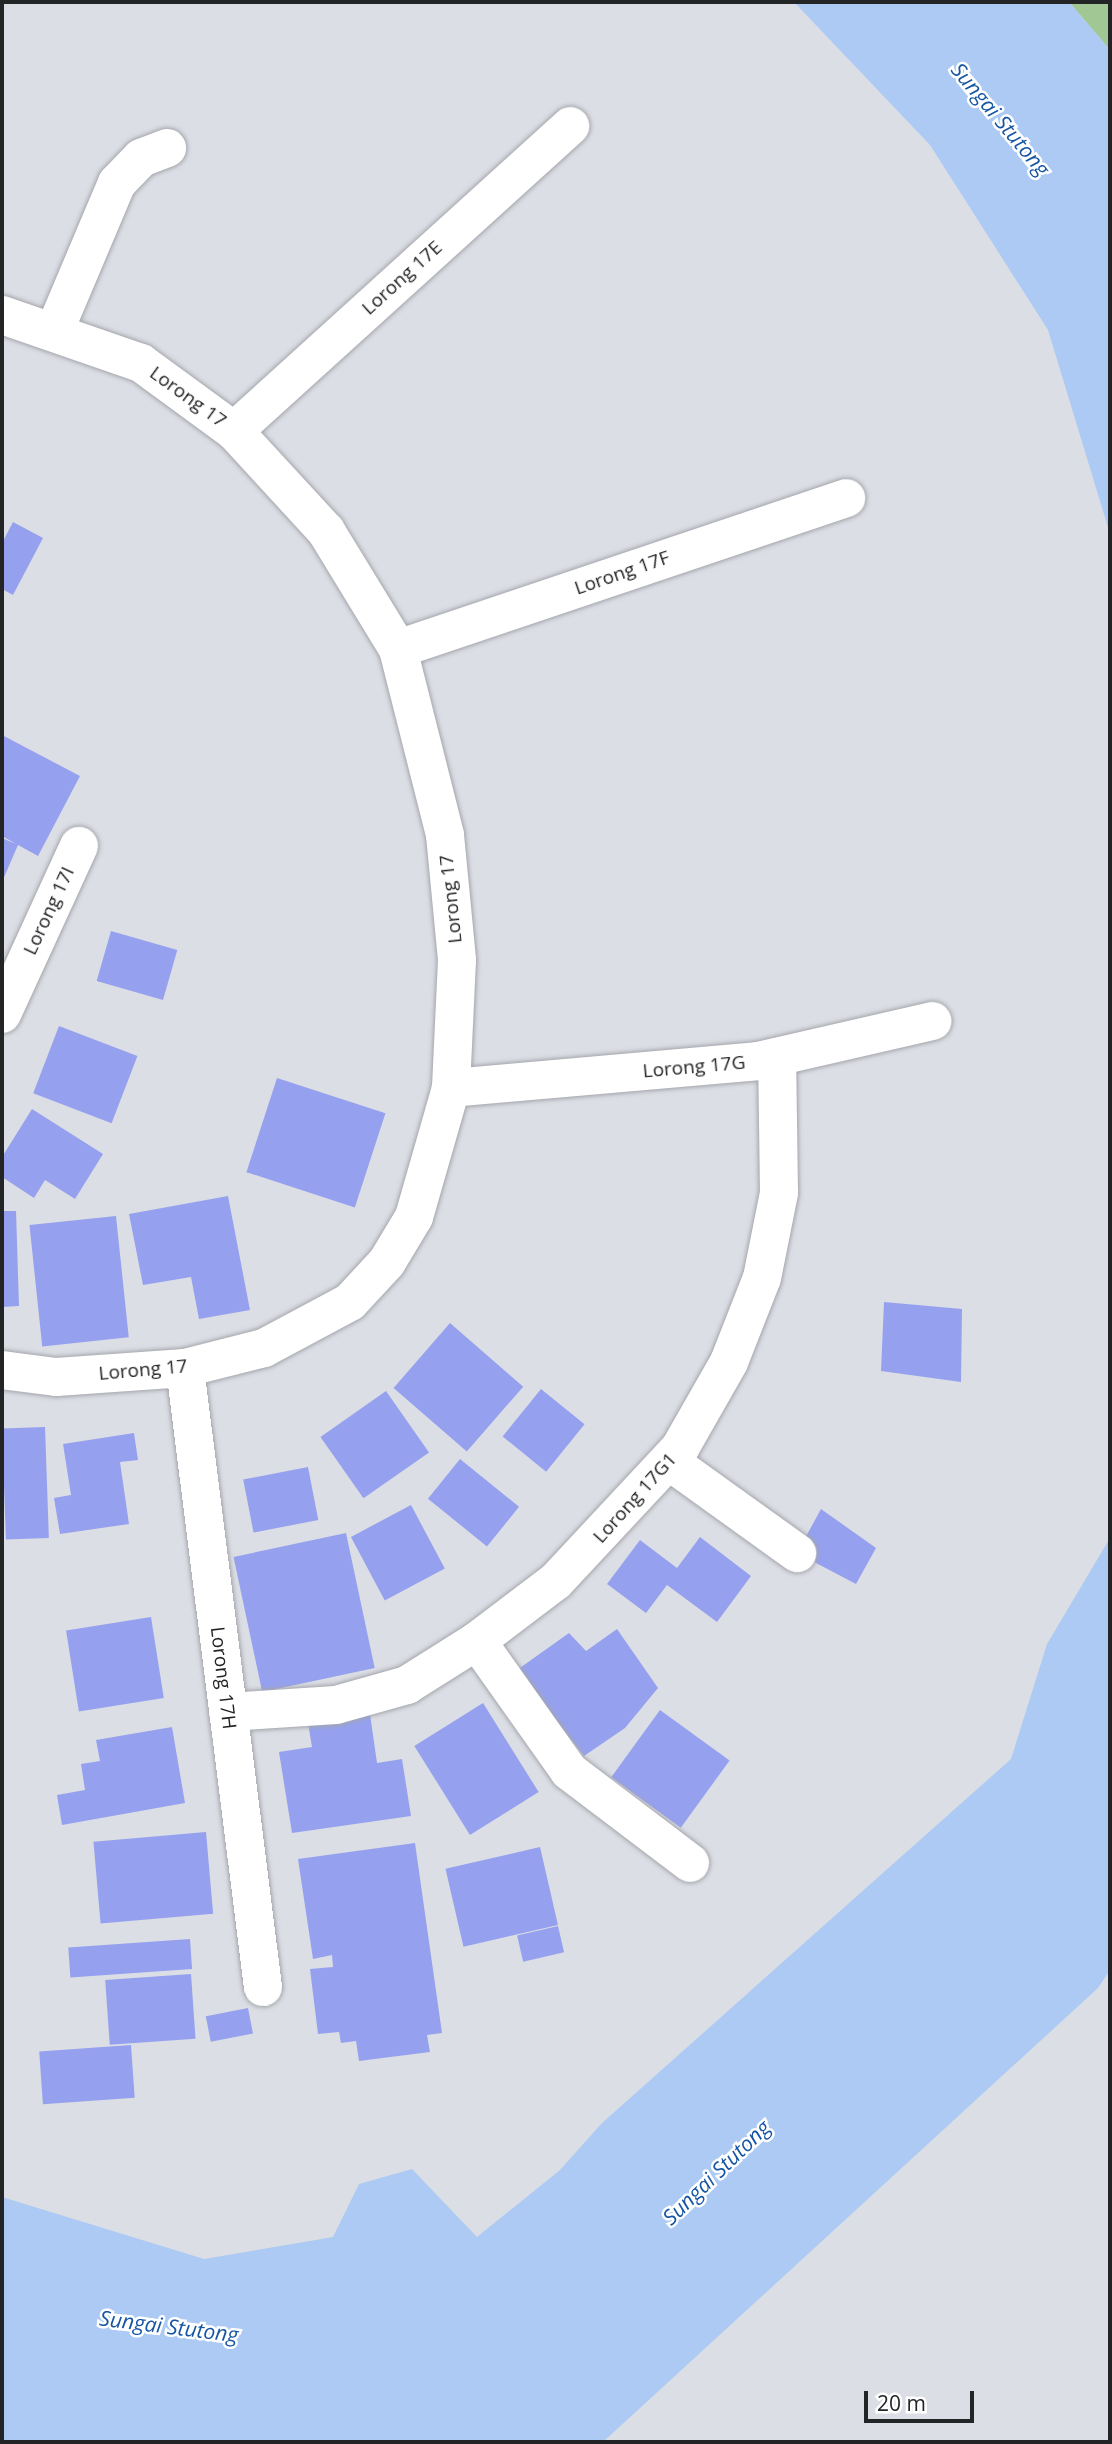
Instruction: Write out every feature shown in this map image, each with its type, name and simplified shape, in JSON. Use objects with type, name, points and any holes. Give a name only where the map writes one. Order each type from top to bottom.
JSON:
[{"type":"street","name":"Lorong 17E","points":[[234,431],[570,126]]},
{"type":"street","points":[[54,332],[117,183],[141,158],[167,148]]},
{"type":"street","name":"Lorong 17","points":[[2,315],[141,363],[234,431],[326,531],[398,649],[445,835],[457,960],[451,1088],[414,1217],[387,1262],[350,1302],[264,1348],[185,1368],[56,1377],[2,1370]]},
{"type":"street","name":"Lorong 17F","points":[[398,649],[846,498]]},
{"type":"street","name":"Lorong 17I","points":[[2,1014],[79,845]]},
{"type":"street","name":"Lorong 17G","points":[[451,1088],[758,1061],[932,1021]]},
{"type":"street","name":"Lorong 17G1","points":[[228,1712],[336,1705],[407,1685],[477,1641],[556,1581],[680,1448],[729,1362],[762,1278],[779,1193],[777,1057]]},
{"type":"street","name":"Lorong 17H","points":[[185,1368],[263,1987]]},
{"type":"street","points":[[669,1461],[797,1553]]},
{"type":"street","points":[[477,1641],[569,1771],[690,1863]]},
{"type":"green space","points":[[1069,2],[1110,2],[1110,50]]},
{"type":"water","name":"Sungai Stutong","points":[[794,2],[1069,2],[1110,50],[1110,534],[1048,330],[930,145]]},
{"type":"water","name":"Sungai Stutong","points":[[1110,1538],[1110,1970],[1098,1988],[603,2442],[2,2442],[2,2197],[204,2259],[333,2237],[359,2184],[412,2169],[477,2237],[560,2170],[602,2123],[1011,1759],[1047,1644]]},
{"type":"building","points":[[13,522],[43,538],[13,595],[2,589],[2,543]]},
{"type":"building","points":[[2,735],[80,776],[38,856],[18,845],[2,882],[2,838],[16,844],[2,836]]},
{"type":"building","points":[[111,931],[177,950],[163,1000],[97,981]]},
{"type":"building","points":[[59,1026],[137,1056],[112,1123],[33,1093]]},
{"type":"building","points":[[277,1078],[385,1113],[355,1207],[246,1172]]},
{"type":"building","points":[[32,1109],[103,1154],[75,1199],[45,1180],[34,1198],[2,1177],[2,1157]]},
{"type":"building","points":[[228,1196],[250,1310],[199,1319],[191,1277],[143,1285],[129,1214]]},
{"type":"building","points":[[2,1211],[16,1211],[19,1306],[2,1307]]},
{"type":"building","points":[[116,1216],[129,1337],[42,1346],[29,1225]]},
{"type":"building","points":[[884,1302],[962,1309],[961,1382],[881,1371]]},
{"type":"building","points":[[450,1323],[523,1387],[467,1452],[394,1388]]},
{"type":"building","points":[[541,1389],[585,1424],[546,1472],[503,1436]]},
{"type":"building","points":[[386,1391],[429,1452],[363,1498],[320,1437]]},
{"type":"building","points":[[45,1427],[49,1538],[6,1539],[2,1429]]},
{"type":"building","points":[[134,1433],[138,1460],[120,1462],[129,1524],[60,1534],[54,1498],[71,1495],[63,1444]]},
{"type":"building","points":[[460,1459],[519,1507],[487,1546],[428,1499]]},
{"type":"building","points":[[308,1467],[318,1520],[254,1533],[243,1480]]},
{"type":"building","points":[[411,1505],[445,1569],[385,1600],[351,1537]]},
{"type":"building","points":[[821,1509],[876,1548],[856,1584],[797,1553]]},
{"type":"building","points":[[346,1533],[375,1668],[262,1692],[234,1557]]},
{"type":"building","points":[[700,1537],[751,1576],[717,1622],[667,1585],[646,1613],[607,1584],[640,1540],[677,1568]]},
{"type":"building","points":[[151,1617],[164,1698],[79,1711],[66,1630]]},
{"type":"building","points":[[617,1629],[658,1688],[625,1728],[584,1756],[517,1670],[569,1633],[586,1651]]},
{"type":"building","points":[[483,1703],[539,1792],[470,1835],[414,1746]]},
{"type":"building","points":[[660,1710],[730,1761],[681,1828],[611,1777]]},
{"type":"building","points":[[370,1714],[377,1763],[402,1759],[411,1816],[292,1833],[279,1752],[312,1747],[308,1723]]},
{"type":"building","points":[[172,1727],[185,1803],[62,1825],[57,1795],[85,1790],[81,1764],[100,1761],[96,1740]]},
{"type":"building","points":[[206,1832],[213,1914],[101,1924],[93,1842]]},
{"type":"building","points":[[415,1843],[442,2033],[427,2035],[430,2052],[359,2061],[356,2041],[341,2043],[339,2032],[318,2034],[310,1969],[333,1967],[332,1955],[313,1959],[298,1859]]},
{"type":"building","points":[[540,1847],[558,1925],[463,1947],[445,1869]]},
{"type":"building","points":[[558,1926],[564,1952],[523,1962],[517,1935]]},
{"type":"building","points":[[190,1939],[192,1969],[70,1977],[68,1948]]},
{"type":"building","points":[[191,1974],[196,2039],[110,2045],[105,1980]]},
{"type":"building","points":[[248,2008],[253,2034],[211,2042],[206,2016]]},
{"type":"building","points":[[131,2045],[135,2098],[43,2104],[39,2051]]}]
